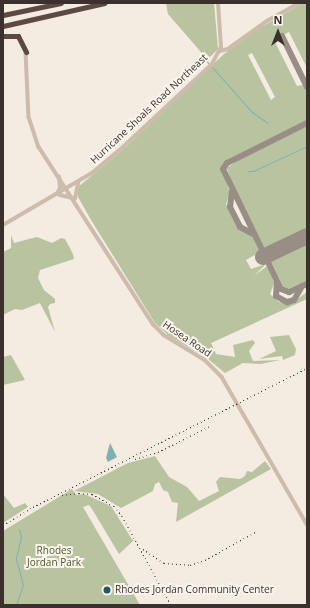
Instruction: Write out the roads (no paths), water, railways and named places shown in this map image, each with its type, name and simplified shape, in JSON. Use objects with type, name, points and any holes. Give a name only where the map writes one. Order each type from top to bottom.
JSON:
[{"type":"highway","points":[[3,15],[60,3]]},
{"type":"highway","points":[[3,26],[104,3]]},
{"type":"highway","points":[[3,29],[46,17]]},
{"type":"highway","points":[[3,36],[18,36],[26,52]]},
{"type":"street","points":[[218,3],[220,51],[228,49],[267,21],[300,3]]},
{"type":"street","name":"Hurricane Shoals Road Northeast","points":[[3,225],[68,189],[123,147],[208,67],[220,51]]},
{"type":"street","name":"Hosea Road","points":[[26,52],[31,126],[40,147],[75,199],[153,324],[164,335],[205,360],[222,377],[307,524]]},
{"type":"street","points":[[60,176],[60,188],[57,195],[75,199],[77,183],[63,182]]},
{"type":"water","points":[[110,443],[117,457],[108,462],[106,458]]},
{"type":"waterway","points":[[205,59],[209,64]]},
{"type":"waterway","points":[[212,67],[252,112],[268,123]]},
{"type":"waterway","points":[[248,171],[253,171],[307,146]]},
{"type":"waterway","points":[[16,605],[23,585],[16,558],[21,536],[19,529]]},
{"type":"railway","points":[[3,525],[33,507],[307,368]]},
{"type":"railway","points":[[135,459],[158,452],[212,425]]},
{"type":"railway","points":[[62,495],[79,493],[92,494],[114,506],[122,516],[171,605]]},
{"type":"railway","points":[[143,549],[164,563],[190,565],[205,560],[257,531]]},
{"type":"place","name":"Rhodes Jordan Community Center","points":[[107,590]]},
{"type":"park label","name":"Rhodes Jordan Park","points":[[54,556]]}]
